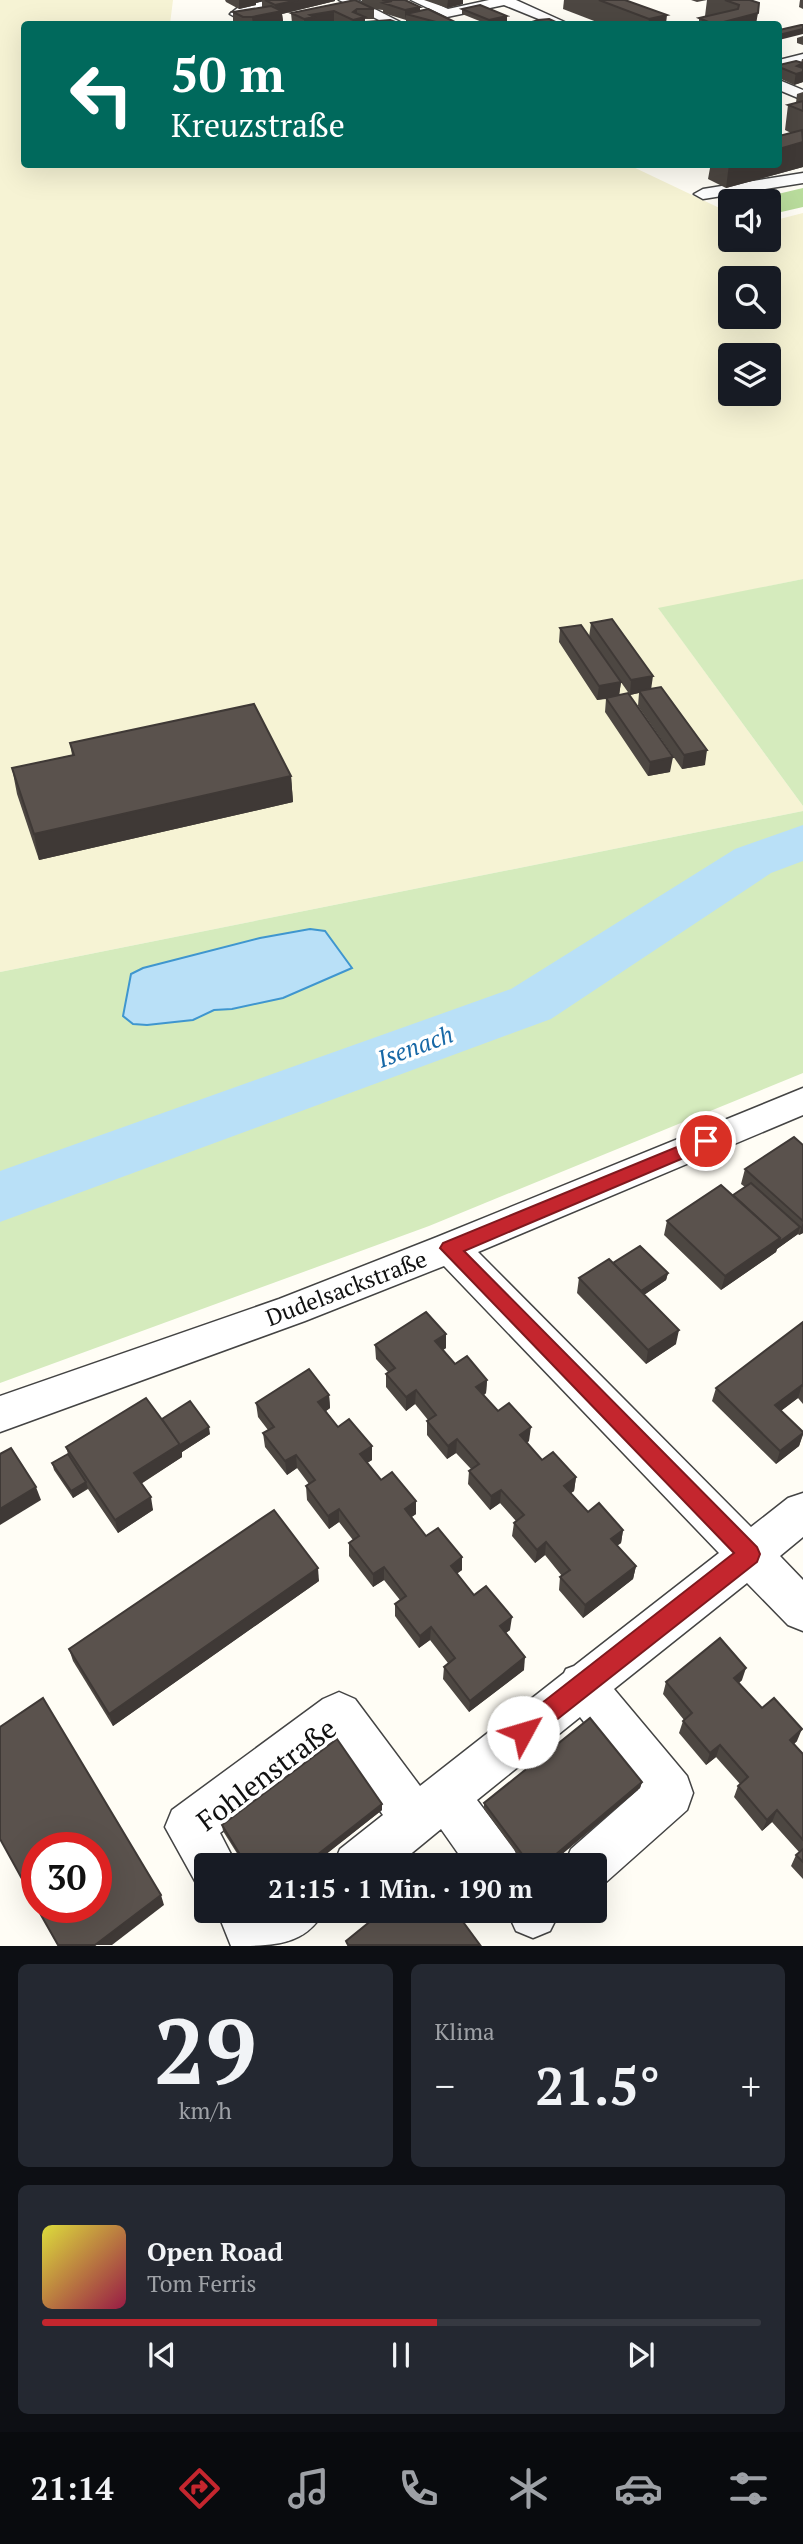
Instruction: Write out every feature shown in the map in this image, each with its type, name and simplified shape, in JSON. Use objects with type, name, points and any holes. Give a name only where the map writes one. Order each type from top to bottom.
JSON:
[{"type":"street","points":[[237,14],[245,9],[293,0]]},
{"type":"street","points":[[346,0],[391,21]]},
{"type":"street","points":[[418,0],[467,21]]},
{"type":"street","points":[[447,13],[506,0],[555,21]]},
{"type":"street","points":[[480,6],[505,17]]},
{"type":"street","points":[[782,63],[803,58]]},
{"type":"street","points":[[782,86],[803,95]]},
{"type":"street","points":[[703,194],[803,178]]},
{"type":"street","name":"Dudelsackstraße","points":[[0,1414],[292,1310],[450,1248],[803,1101]]},
{"type":"street","points":[[450,1248],[803,1610]]},
{"type":"street","points":[[373,1853],[803,1512]]},
{"type":"street","points":[[582,1685],[670,1793],[603,1853]]},
{"type":"street","name":"Fohlenstraße","points":[[205,1853],[190,1827],[339,1715],[430,1807],[482,1853]]},
{"type":"street","points":[[252,1933],[274,1923]]},
{"type":"shaded area","points":[[0,0],[173,0],[170,21],[21,21],[21,168],[635,168],[718,207],[718,252],[781,252],[781,219],[803,213],[803,579],[659,609],[803,806],[803,811],[0,972]]},
{"type":"green space","points":[[803,188],[803,207],[781,212],[781,193]]},
{"type":"green space","points":[[803,579],[803,806],[658,608]]},
{"type":"green space","points":[[803,811],[803,1073],[429,1226],[0,1383],[0,972]]},
{"type":"water","points":[[310,929],[325,931],[352,968],[283,998],[214,1010],[193,1020],[147,1025],[133,1024],[123,1016],[131,974],[143,968],[260,938]]},
{"type":"building","points":[[265,0],[298,0],[275,5]]},
{"type":"building","points":[[355,0],[374,9],[357,9],[353,12],[365,17],[353,20],[334,11],[310,15],[314,17],[304,19],[291,13]]},
{"type":"building","points":[[382,0],[405,0],[420,7],[405,10],[383,3],[392,1]]},
{"type":"building","points":[[599,0],[625,0],[667,15],[649,19]]},
{"type":"building","points":[[725,0],[750,0],[759,3],[758,13],[727,21],[706,21],[699,18],[738,9],[739,5]]},
{"type":"building","points":[[480,5],[507,16],[489,20],[462,9]]},
{"type":"building","points":[[271,6],[282,11],[252,17],[243,17],[233,12]]},
{"type":"building","points":[[428,9],[453,21],[432,21],[406,14]]},
{"type":"building","points":[[803,25],[803,29],[782,34],[782,29]]},
{"type":"building","points":[[796,61],[803,63],[797,66],[803,68],[803,72],[796,74],[782,68],[782,64]]},
{"type":"building","points":[[803,101],[803,111],[788,105]]},
{"type":"building","points":[[802,130],[803,142],[782,148],[782,135]]},
{"type":"building","points":[[612,619],[653,676],[631,680],[591,623]]},
{"type":"building","points":[[581,625],[621,682],[599,686],[560,628]]},
{"type":"building","points":[[661,687],[707,750],[684,755],[639,691]]},
{"type":"building","points":[[628,693],[673,757],[650,762],[606,698]]},
{"type":"building","points":[[254,704],[291,776],[34,834],[12,768],[74,755],[70,743]]},
{"type":"building","points":[[794,1137],[803,1145],[803,1221],[745,1169]]},
{"type":"building","points":[[751,1183],[800,1227],[779,1242],[780,1238],[733,1195]]},
{"type":"building","points":[[721,1185],[780,1238],[725,1276],[667,1221]]},
{"type":"building","points":[[640,1246],[668,1273],[641,1291],[613,1263]]},
{"type":"building","points":[[609,1259],[679,1330],[648,1350],[579,1278]]},
{"type":"building","points":[[426,1312],[446,1334],[435,1341],[455,1364],[467,1356],[487,1380],[476,1387],[498,1411],[509,1403],[531,1427],[520,1435],[542,1460],[553,1452],[576,1477],[564,1486],[588,1512],[599,1503],[623,1530],[611,1539],[636,1566],[585,1605],[560,1577],[570,1570],[546,1542],[537,1550],[514,1523],[524,1515],[501,1490],[491,1496],[469,1471],[479,1464],[457,1439],[448,1446],[427,1421],[436,1415],[416,1390],[406,1397],[386,1374],[395,1368],[375,1345]]},
{"type":"building","points":[[803,1322],[803,1386],[775,1405],[803,1433],[780,1451],[716,1388]]},
{"type":"building","points":[[309,1369],[329,1395],[318,1402],[338,1427],[349,1419],[372,1446],[360,1454],[381,1480],[392,1472],[416,1501],[405,1509],[426,1536],[438,1528],[462,1557],[451,1566],[474,1595],[486,1586],[512,1617],[500,1626],[525,1657],[470,1701],[444,1667],[455,1658],[431,1627],[420,1636],[395,1604],[406,1596],[384,1567],[373,1574],[349,1543],[359,1536],[339,1509],[328,1516],[306,1486],[315,1480],[296,1455],[285,1461],[263,1433],[274,1427],[256,1403]]},
{"type":"building","points":[[146,1398],[180,1444],[134,1473],[151,1497],[115,1520],[66,1447]]},
{"type":"building","points":[[190,1401],[209,1427],[180,1445],[162,1419]]},
{"type":"building","points":[[11,1448],[36,1487],[0,1509],[0,1454]]},
{"type":"building","points":[[68,1454],[86,1482],[71,1491],[52,1463]]},
{"type":"building","points":[[274,1510],[318,1568],[109,1714],[69,1649]]},
{"type":"building","points":[[720,1638],[746,1668],[734,1678],[762,1708],[774,1698],[802,1729],[790,1740],[803,1754],[803,1840],[777,1810],[767,1820],[738,1786],[748,1777],[720,1745],[710,1753],[683,1721],[692,1713],[666,1682]]},
{"type":"building","points":[[43,1698],[161,1895],[95,1945],[58,1945],[46,1923],[112,1923],[112,1832],[21,1832],[21,1877],[0,1839],[0,1727]]},
{"type":"building","points":[[590,1718],[642,1782],[557,1853],[521,1853],[484,1803]]},
{"type":"building","points":[[337,1739],[382,1804],[320,1853],[239,1853],[222,1825]]},
{"type":"building","points":[[803,1849],[803,1862],[796,1855]]},
{"type":"building","points":[[368,1923],[464,1923],[480,1945],[348,1945],[346,1941]]},
{"type":"waterway","name":"Isenach","points":[[0,1197],[531,1004],[753,861],[803,842]]},
{"type":"route","points":[[523,1732],[750,1554],[450,1248],[706,1141]]}]
